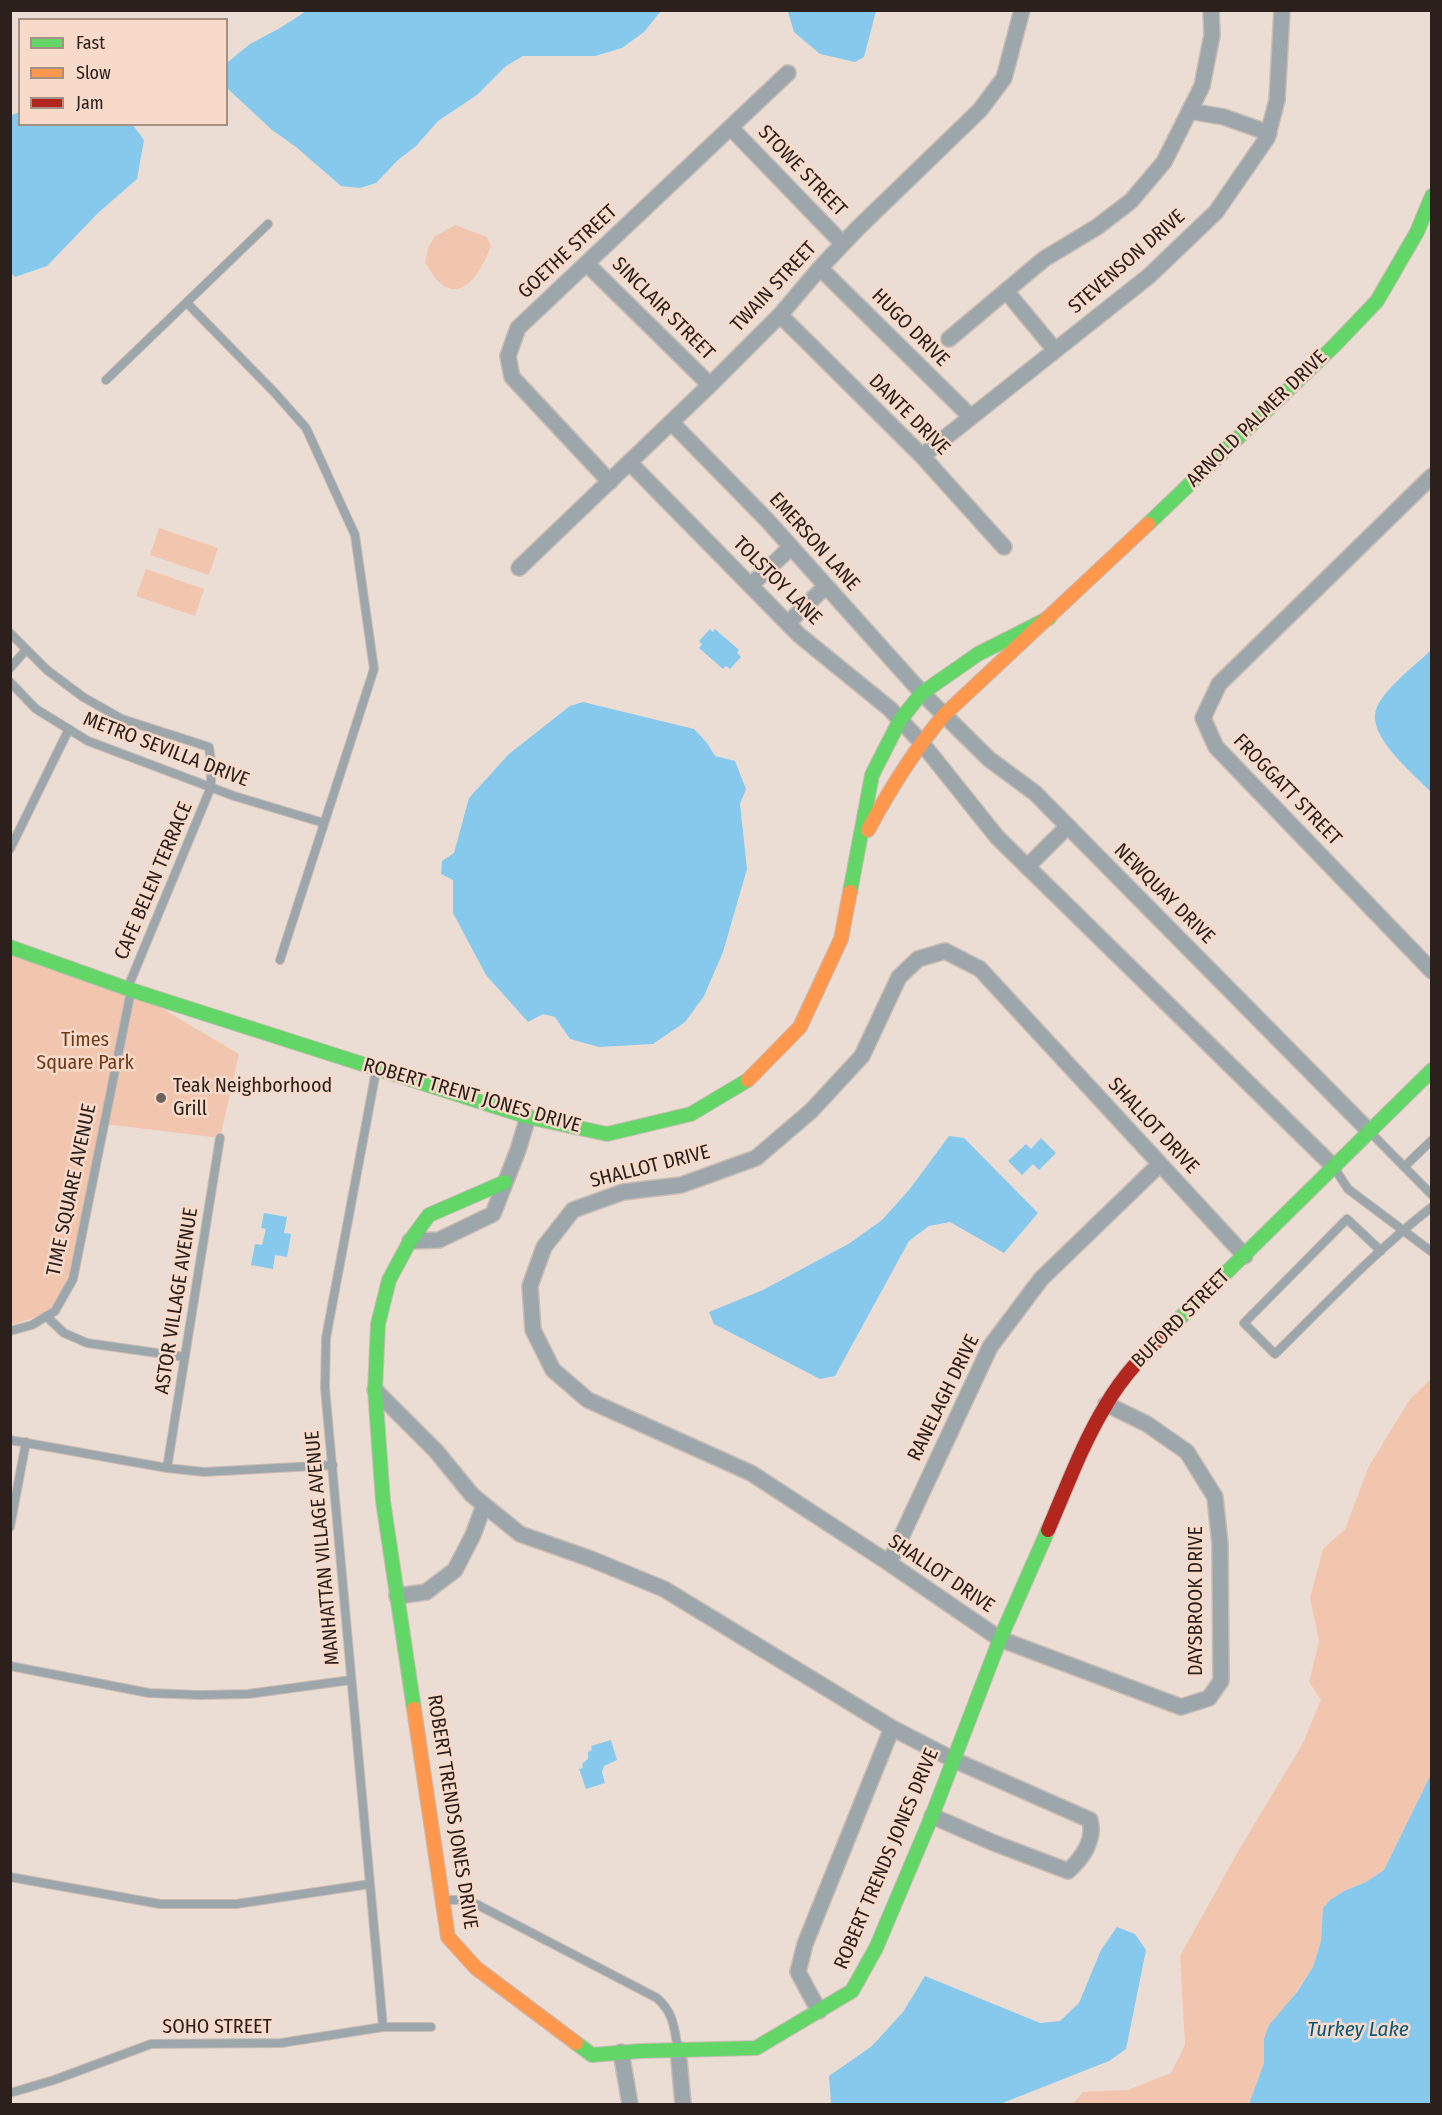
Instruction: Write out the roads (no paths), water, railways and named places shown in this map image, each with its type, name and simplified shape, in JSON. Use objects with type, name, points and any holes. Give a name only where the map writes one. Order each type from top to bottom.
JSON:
[{"type":"street","name":"TWAIN STREET","points":[[519,568],[672,423],[780,315],[843,244],[980,110],[1004,78],[1022,10]]},
{"type":"street","points":[[949,339],[1044,259],[1097,228],[1131,201],[1164,162],[1202,86],[1212,35],[1211,10]]},
{"type":"street","name":"STEVENSON DRIVE","points":[[922,456],[1149,276],[1216,212],[1269,133],[1277,100],[1281,10]]},
{"type":"street","name":"GOETHE STREET","points":[[610,482],[512,377],[508,356],[518,328],[788,73]]},
{"type":"street","points":[[1190,111],[1224,117],[1269,133]]},
{"type":"street","name":"STOWE STREET","points":[[731,128],[843,244]]},
{"type":"street","name":"ARNOLD PALMER DRIVE","points":[[921,742],[945,714],[1049,618],[1334,346],[1377,302],[1417,232],[1431,196]]},
{"type":"street","name":"SINCLAIR STREET","points":[[587,264],[710,385]]},
{"type":"street","name":"HUGO DRIVE","points":[[820,268],[970,417]]},
{"type":"street","points":[[1006,291],[1054,350]]},
{"type":"street","name":"DANTE DRIVE","points":[[780,315],[922,456],[1004,547]]},
{"type":"street","name":"EMERSON LANE","points":[[672,423],[791,547],[922,693]]},
{"type":"street","name":"TOLSTOY LANE","points":[[630,463],[788,623],[900,720]]},
{"type":"street","name":"FROGGATT STREET","points":[[1431,476],[1219,684],[1203,718],[1216,747],[1431,970]]},
{"type":"street","points":[[751,585],[791,547]]},
{"type":"street","points":[[788,623],[826,586]]},
{"type":"street","name":"ARNOLD PALMER DRIVE","points":[[922,693],[978,654],[1049,618]]},
{"type":"street","name":"NEWQUAY DRIVE","points":[[922,693],[989,759],[1035,793],[1370,1132]]},
{"type":"street","name":"ROBERT TRENT JONES DRIVE","points":[[10,947],[129,989],[528,1117],[607,1134],[692,1114],[750,1079],[800,1027],[841,939],[872,775],[900,720],[922,693]]},
{"type":"street","points":[[900,720],[921,742],[997,837],[1334,1167]]},
{"type":"street","name":"ROBERT TRENT JONES DRIVE","points":[[857,849],[888,793],[921,742]]},
{"type":"street","points":[[1027,867],[1068,826]]},
{"type":"street","name":"SHALLOT DRIVE","points":[[1000,1639],[751,1473],[588,1400],[553,1370],[533,1330],[530,1286],[544,1247],[573,1210],[623,1192],[681,1185],[756,1158],[811,1111],[862,1056],[899,977],[918,959],[945,951],[980,969],[1245,1256]]},
{"type":"street","name":"BUFORD STREET","points":[[967,1722],[1000,1639],[1082,1452],[1106,1404],[1140,1357],[1245,1256],[1431,1070]]},
{"type":"street","points":[[410,1241],[439,1240],[493,1214],[528,1117]]},
{"type":"street","name":"RANELAGH DRIVE","points":[[889,1563],[990,1347],[1041,1279],[1160,1164]]},
{"type":"street","name":"ROBERT TRENDS JONES DRIVE","points":[[505,1182],[429,1215],[410,1241],[388,1280],[378,1324],[375,1390],[383,1501],[448,1937],[476,1968],[592,2055],[678,2049],[756,2048],[852,1991],[876,1948],[932,1816],[967,1722]]},
{"type":"street","points":[[448,1207],[459,1231]]},
{"type":"street","points":[[375,1390],[436,1451],[472,1495],[520,1534],[591,1559],[664,1589],[892,1728],[954,1760],[1090,1820],[1093,1831],[1080,1860],[1068,1870],[994,1843],[932,1816]]},
{"type":"street","name":"DAYSBROOK DRIVE","points":[[1000,1639],[1181,1707],[1209,1698],[1221,1681],[1220,1544],[1215,1497],[1186,1452],[1147,1424],[1106,1404]]},
{"type":"street","points":[[397,1596],[426,1592],[455,1570],[473,1536],[484,1505]]},
{"type":"street","points":[[819,2011],[798,1972],[805,1944],[892,1728]]},
{"type":"street","points":[[678,2049],[683,2104]]},
{"type":"street","points":[[621,2052],[630,2104]]},
{"type":"lane","points":[[106,380],[268,224]]},
{"type":"lane","points":[[187,303],[306,428],[355,535],[374,669],[280,960]]},
{"type":"lane","points":[[10,633],[46,670],[83,697],[122,719],[203,743],[209,747],[211,787]]},
{"type":"lane","points":[[10,668],[26,650]]},
{"type":"lane","name":"METRO SEVILLA DRIVE","points":[[10,682],[36,709],[88,741],[211,787],[324,823]]},
{"type":"lane","points":[[10,849],[69,729]]},
{"type":"lane","name":"CAFE BELEN TERRACE","points":[[129,989],[211,787]]},
{"type":"lane","name":"TIME SQUARE AVENUE","points":[[10,1331],[32,1325],[55,1311],[73,1279],[129,989]]},
{"type":"lane","name":"MANHATTAN VILLAGE AVENUE","points":[[377,1069],[327,1338],[325,1388],[383,2027]]},
{"type":"lane","points":[[1370,1132],[1431,1196]]},
{"type":"lane","name":"ASTOR VILLAGE AVENUE","points":[[167,1468],[220,1138]]},
{"type":"lane","points":[[1404,1167],[1431,1140]]},
{"type":"lane","points":[[1334,1167],[1348,1189],[1431,1252]]},
{"type":"lane","points":[[1381,1251],[1347,1219],[1244,1323],[1275,1354],[1381,1251],[1403,1229],[1431,1207]]},
{"type":"lane","points":[[46,1316],[64,1333],[87,1343],[185,1357]]},
{"type":"lane","points":[[10,1440],[167,1468],[204,1472],[333,1465]]},
{"type":"lane","points":[[10,1527],[26,1442]]},
{"type":"lane","points":[[10,1666],[149,1693],[248,1694],[351,1680]]},
{"type":"lane","points":[[10,1877],[160,1904],[236,1904],[370,1884]]},
{"type":"lane","points":[[442,1900],[465,1900],[478,1905],[657,1998],[667,2007],[673,2022],[678,2049]]},
{"type":"lane","name":"SOHO STREET","points":[[10,2093],[54,2080],[151,2044],[281,2043],[383,2027],[431,2026]]},
{"type":"water","points":[[308,10],[661,10],[644,32],[622,48],[595,56],[523,56],[506,66],[477,95],[438,121],[416,146],[398,160],[376,183],[360,188],[341,186],[296,147],[272,130],[228,89],[228,62],[250,44]]},
{"type":"water","points":[[876,11],[864,57],[855,62],[820,54],[794,32],[788,12]]},
{"type":"water","points":[[18,112],[18,126],[134,126],[144,140],[137,179],[98,213],[47,266],[15,277],[10,272],[10,116]]},
{"type":"water","points":[[710,629],[713,632],[715,629],[739,650],[737,653],[741,657],[730,669],[726,666],[723,669],[699,648],[702,644],[699,641]]},
{"type":"water","points":[[1431,650],[1431,792],[1393,753],[1384,741],[1375,718],[1381,699]]},
{"type":"water","points":[[583,702],[694,729],[715,756],[735,761],[746,789],[740,804],[747,869],[723,952],[704,996],[685,1022],[653,1044],[599,1047],[570,1039],[555,1017],[543,1014],[528,1022],[486,975],[453,913],[453,880],[441,874],[442,861],[454,853],[469,798],[509,754],[570,706]]},
{"type":"water","points":[[949,1136],[964,1138],[1038,1213],[1004,1253],[950,1222],[929,1226],[909,1241],[835,1376],[820,1379],[714,1324],[709,1312],[763,1290],[850,1243],[882,1220],[909,1190]]},
{"type":"water","points":[[1041,1138],[1056,1153],[1039,1170],[1033,1164],[1022,1175],[1008,1161],[1026,1144],[1031,1149]]},
{"type":"water","points":[[264,1213],[287,1217],[284,1233],[291,1234],[287,1257],[275,1255],[273,1269],[251,1265],[255,1244],[262,1245],[266,1229],[261,1228]]},
{"type":"water","points":[[611,1740],[617,1760],[604,1766],[602,1772],[605,1783],[586,1789],[579,1769],[583,1768],[582,1764],[588,1759],[588,1752],[592,1750],[591,1746]]},
{"type":"water","name":"Turkey Lake","points":[[1431,1774],[1431,2104],[1249,2104],[1264,2063],[1264,2039],[1269,2025],[1297,1992],[1313,1967],[1321,1941],[1323,1908],[1330,1900],[1344,1891],[1366,1882],[1384,1870]]},
{"type":"water","points":[[1117,1927],[1135,1934],[1146,1950],[1126,2049],[1109,2061],[1000,2104],[831,2104],[829,2076],[872,2046],[903,2012],[925,1976],[1040,2023],[1060,2021],[1079,2003],[1101,1950]]},
{"type":"place","name":"Teak Neighborhood Grill","points":[[161,1098]]},
{"type":"park label","name":"Times Square Park","points":[[85,1052]]}]
